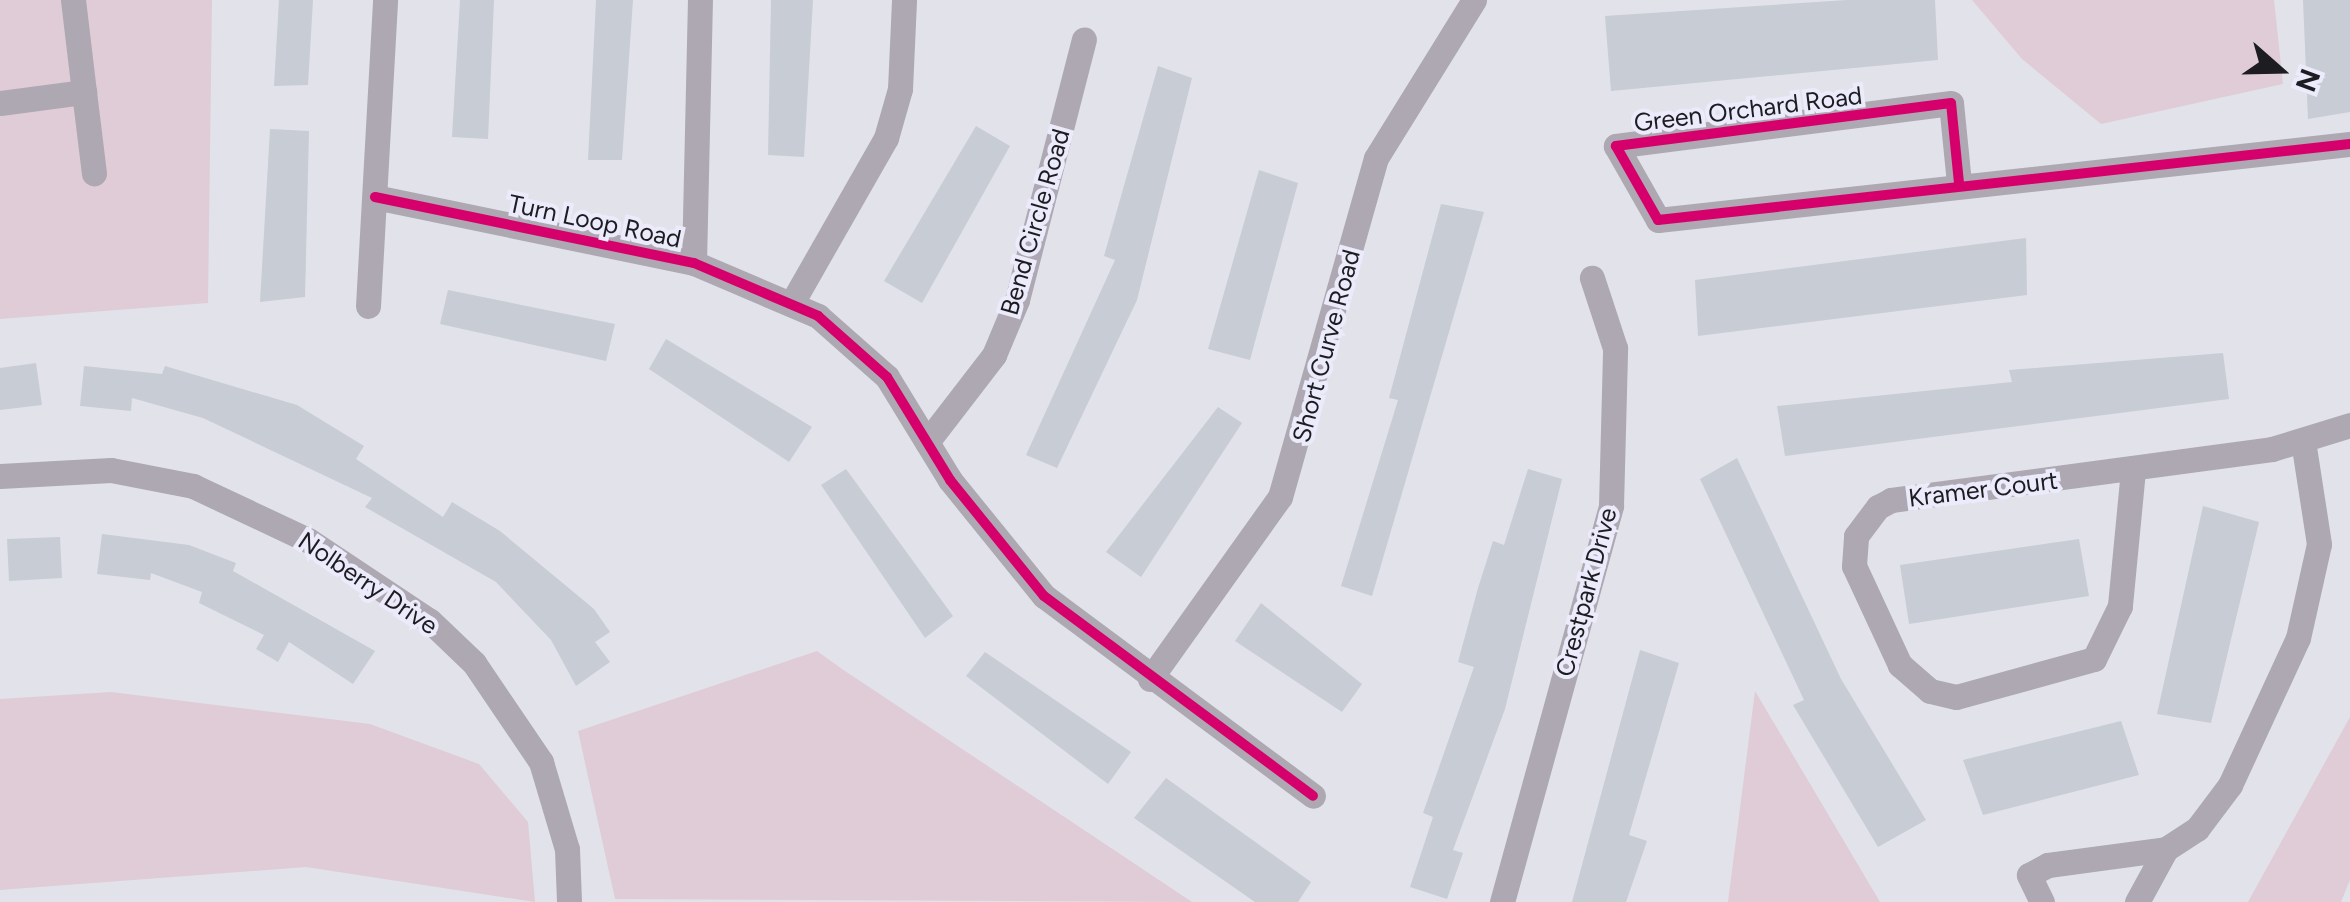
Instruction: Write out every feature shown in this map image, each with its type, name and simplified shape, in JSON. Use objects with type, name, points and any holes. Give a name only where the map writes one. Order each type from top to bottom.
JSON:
[{"type":"street","points":[[73,0],[94,173]]},
{"type":"street","points":[[368,306],[385,0]]},
{"type":"street","points":[[694,263],[700,0]]},
{"type":"street","points":[[792,302],[886,138],[900,89],[904,0]]},
{"type":"street","name":"Short Curve Road","points":[[1150,679],[1280,497],[1376,158],[1474,0]]},
{"type":"street","name":"Bend Circle Road","points":[[927,442],[994,354],[1017,300],[1084,40]]},
{"type":"street","points":[[0,102],[84,92]]},
{"type":"street","name":"Green Orchard Road","points":[[1959,183],[1952,103],[1616,146],[1658,220],[1959,183],[2350,144]]},
{"type":"street","name":"Turn Loop Road","points":[[375,197],[694,263],[792,302],[887,377],[927,442],[1044,596],[1150,679],[1314,796]]},
{"type":"street","name":"Crestpark Drive","points":[[1502,902],[1613,491],[1615,348],[1592,278]]},
{"type":"street","name":"Kramer Court","points":[[2134,470],[2120,606],[2094,658],[1956,697],[1930,692],[1900,665],[1854,566],[1856,536],[1878,507],[2304,442],[2350,425]]},
{"type":"street","points":[[2042,902],[2029,876],[2048,865],[2166,849],[2197,829],[2230,785],[2298,638],[2319,544],[2304,442]]},
{"type":"street","name":"Nolberry Drive","points":[[0,476],[110,470],[194,486],[308,540],[430,621],[474,664],[541,762],[567,849],[569,902]]},
{"type":"street","points":[[2137,902],[2166,849]]},
{"type":"shaded area","points":[[0,0],[212,0],[208,303],[0,319]]},
{"type":"shaded area","points":[[1972,0],[2274,0],[2283,84],[2101,124],[2022,59]]},
{"type":"shaded area","points":[[817,651],[1192,902],[615,899],[578,731]]},
{"type":"shaded area","points":[[1755,691],[1880,902],[1728,902]]},
{"type":"shaded area","points":[[111,692],[370,724],[479,764],[528,822],[535,902],[306,867],[0,890],[0,699]]},
{"type":"shaded area","points":[[2350,717],[2350,880],[2341,902],[2248,902]]},
{"type":"building","points":[[279,0],[313,0],[308,85],[274,86]]},
{"type":"building","points":[[460,0],[494,0],[488,139],[452,137]]},
{"type":"building","points":[[596,0],[633,0],[622,160],[588,160]]},
{"type":"building","points":[[771,0],[813,0],[804,157],[768,155]]},
{"type":"building","points":[[1847,0],[1935,0],[1938,60],[1611,91],[1605,16]]},
{"type":"building","points":[[2303,0],[2350,0],[2350,112],[2308,119]]},
{"type":"building","points":[[1158,66],[1192,78],[1137,300],[1057,468],[1026,455],[1115,260],[1104,256]]},
{"type":"building","points":[[976,126],[1010,146],[922,303],[884,281]]},
{"type":"building","points":[[270,129],[309,131],[305,297],[260,302]]},
{"type":"building","points":[[1259,170],[1298,183],[1250,360],[1208,349]]},
{"type":"building","points":[[1441,204],[1484,212],[1372,596],[1341,586],[1398,400],[1389,398]]},
{"type":"building","points":[[2026,238],[2027,295],[1698,336],[1695,280]]},
{"type":"building","points":[[448,290],[615,324],[606,361],[440,324]]},
{"type":"building","points":[[666,339],[812,427],[789,462],[649,369]]},
{"type":"building","points":[[2223,353],[2229,399],[1785,456],[1777,406],[2012,382],[2009,370]]},
{"type":"building","points":[[36,363],[42,405],[0,410],[0,368]]},
{"type":"building","points":[[84,366],[162,374],[165,366],[297,405],[364,446],[356,459],[443,517],[452,502],[500,531],[594,609],[610,632],[595,642],[610,662],[576,686],[551,640],[496,582],[365,507],[372,498],[203,418],[132,398],[131,411],[80,406]]},
{"type":"building","points":[[1218,407],[1242,423],[1141,577],[1106,552]]},
{"type":"building","points":[[1737,458],[1841,679],[1926,820],[1878,847],[1793,705],[1804,700],[1700,479]]},
{"type":"building","points":[[846,469],[953,616],[925,638],[821,485]]},
{"type":"building","points":[[1528,469],[1562,479],[1505,709],[1453,850],[1463,853],[1447,899],[1410,887],[1433,817],[1423,813],[1474,667],[1458,662],[1478,588],[1493,541],[1504,545]]},
{"type":"building","points":[[2203,506],[2259,522],[2211,723],[2157,714]]},
{"type":"building","points":[[102,534],[189,545],[236,563],[233,571],[375,651],[353,684],[289,642],[278,662],[256,649],[264,635],[199,603],[202,592],[151,573],[150,580],[97,574]]},
{"type":"building","points":[[60,537],[62,578],[9,581],[7,539]]},
{"type":"building","points":[[2079,539],[2089,596],[1909,624],[1900,565]]},
{"type":"building","points":[[1261,603],[1362,684],[1342,712],[1235,641]]},
{"type":"building","points":[[1640,650],[1679,663],[1629,835],[1647,841],[1626,902],[1572,902]]},
{"type":"building","points":[[985,652],[1131,752],[1108,784],[966,676]]},
{"type":"building","points":[[2121,721],[2139,775],[1983,815],[1963,760]]},
{"type":"building","points":[[1166,778],[1311,882],[1298,902],[1255,902],[1134,818]]},
{"type":"cycle path","points":[[1959,183],[1951,103],[1616,146],[1658,220],[2350,144]]},
{"type":"cycle path","points":[[375,197],[694,263],[818,316],[887,377],[950,480],[1044,596],[1313,796]]}]
